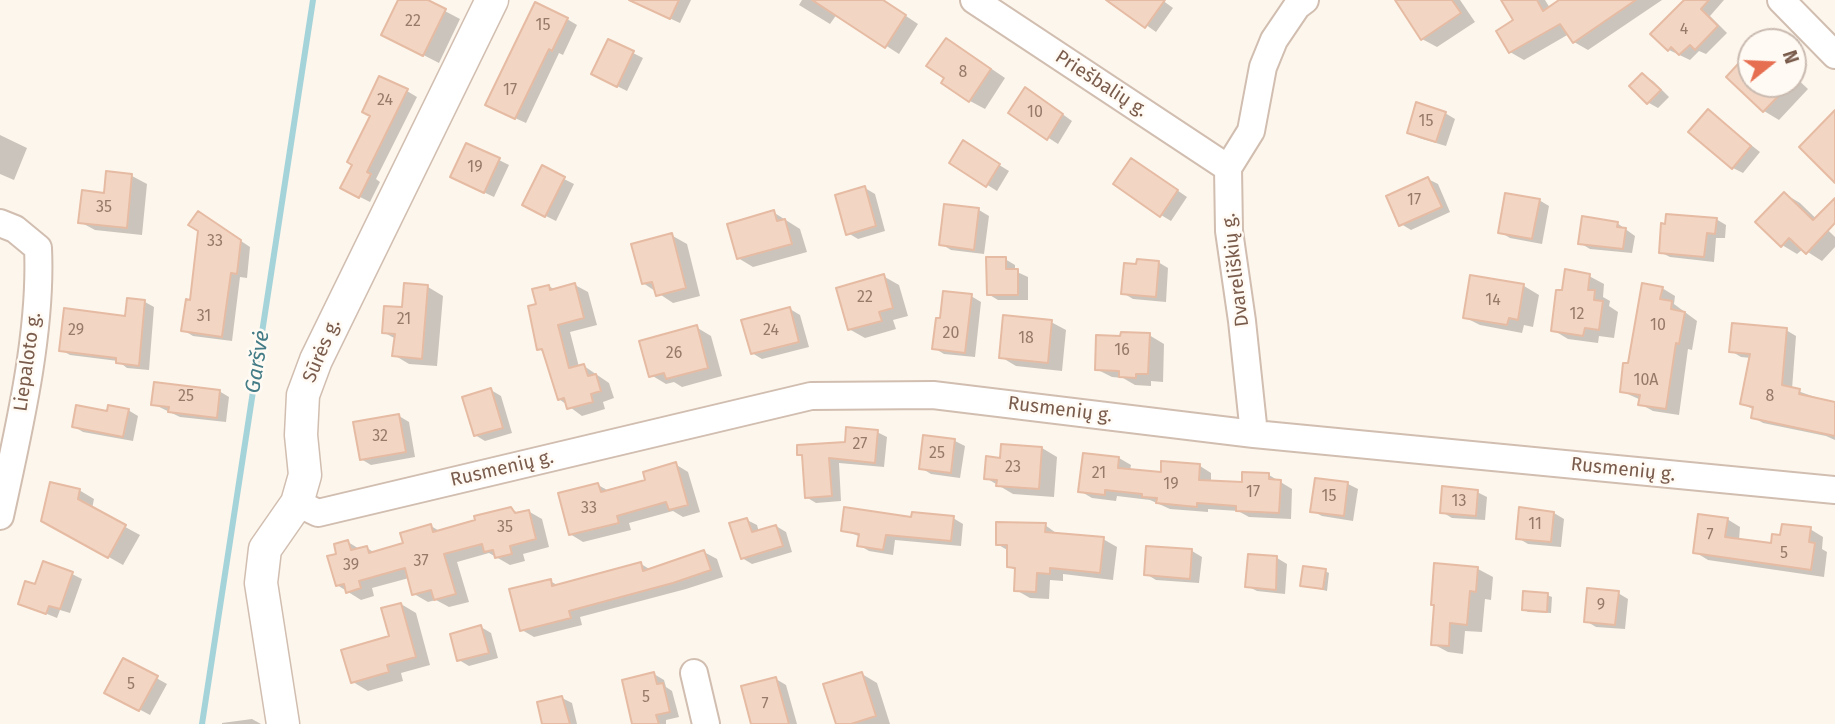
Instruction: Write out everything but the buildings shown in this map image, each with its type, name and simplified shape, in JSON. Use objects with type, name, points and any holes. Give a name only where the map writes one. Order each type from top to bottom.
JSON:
[{"type":"street","name":"Sūrės g.","points":[[283,724],[261,583],[265,549],[297,503],[305,475],[301,435],[303,395],[316,360],[492,0]]},
{"type":"street","name":"Priešbalių g.","points":[[974,0],[1228,168]]},
{"type":"street","points":[[1228,168],[1251,131],[1263,67],[1274,40],[1297,6],[1305,0]]},
{"type":"street","points":[[1781,0],[1835,55]]},
{"type":"street","name":"Dvareliškių g.","points":[[1228,168],[1228,231],[1242,321],[1254,434]]},
{"type":"street","name":"Liepaloto g.","points":[[0,223],[15,229],[38,248],[40,282],[25,390],[0,516]]},
{"type":"street","name":"Rusmenių g.","points":[[297,503],[318,513],[811,396],[933,395],[1254,434],[1835,490]]},
{"type":"street","points":[[694,673],[706,724]]},
{"type":"waterway","name":"Garšvė","points":[[202,724],[313,0]]}]
